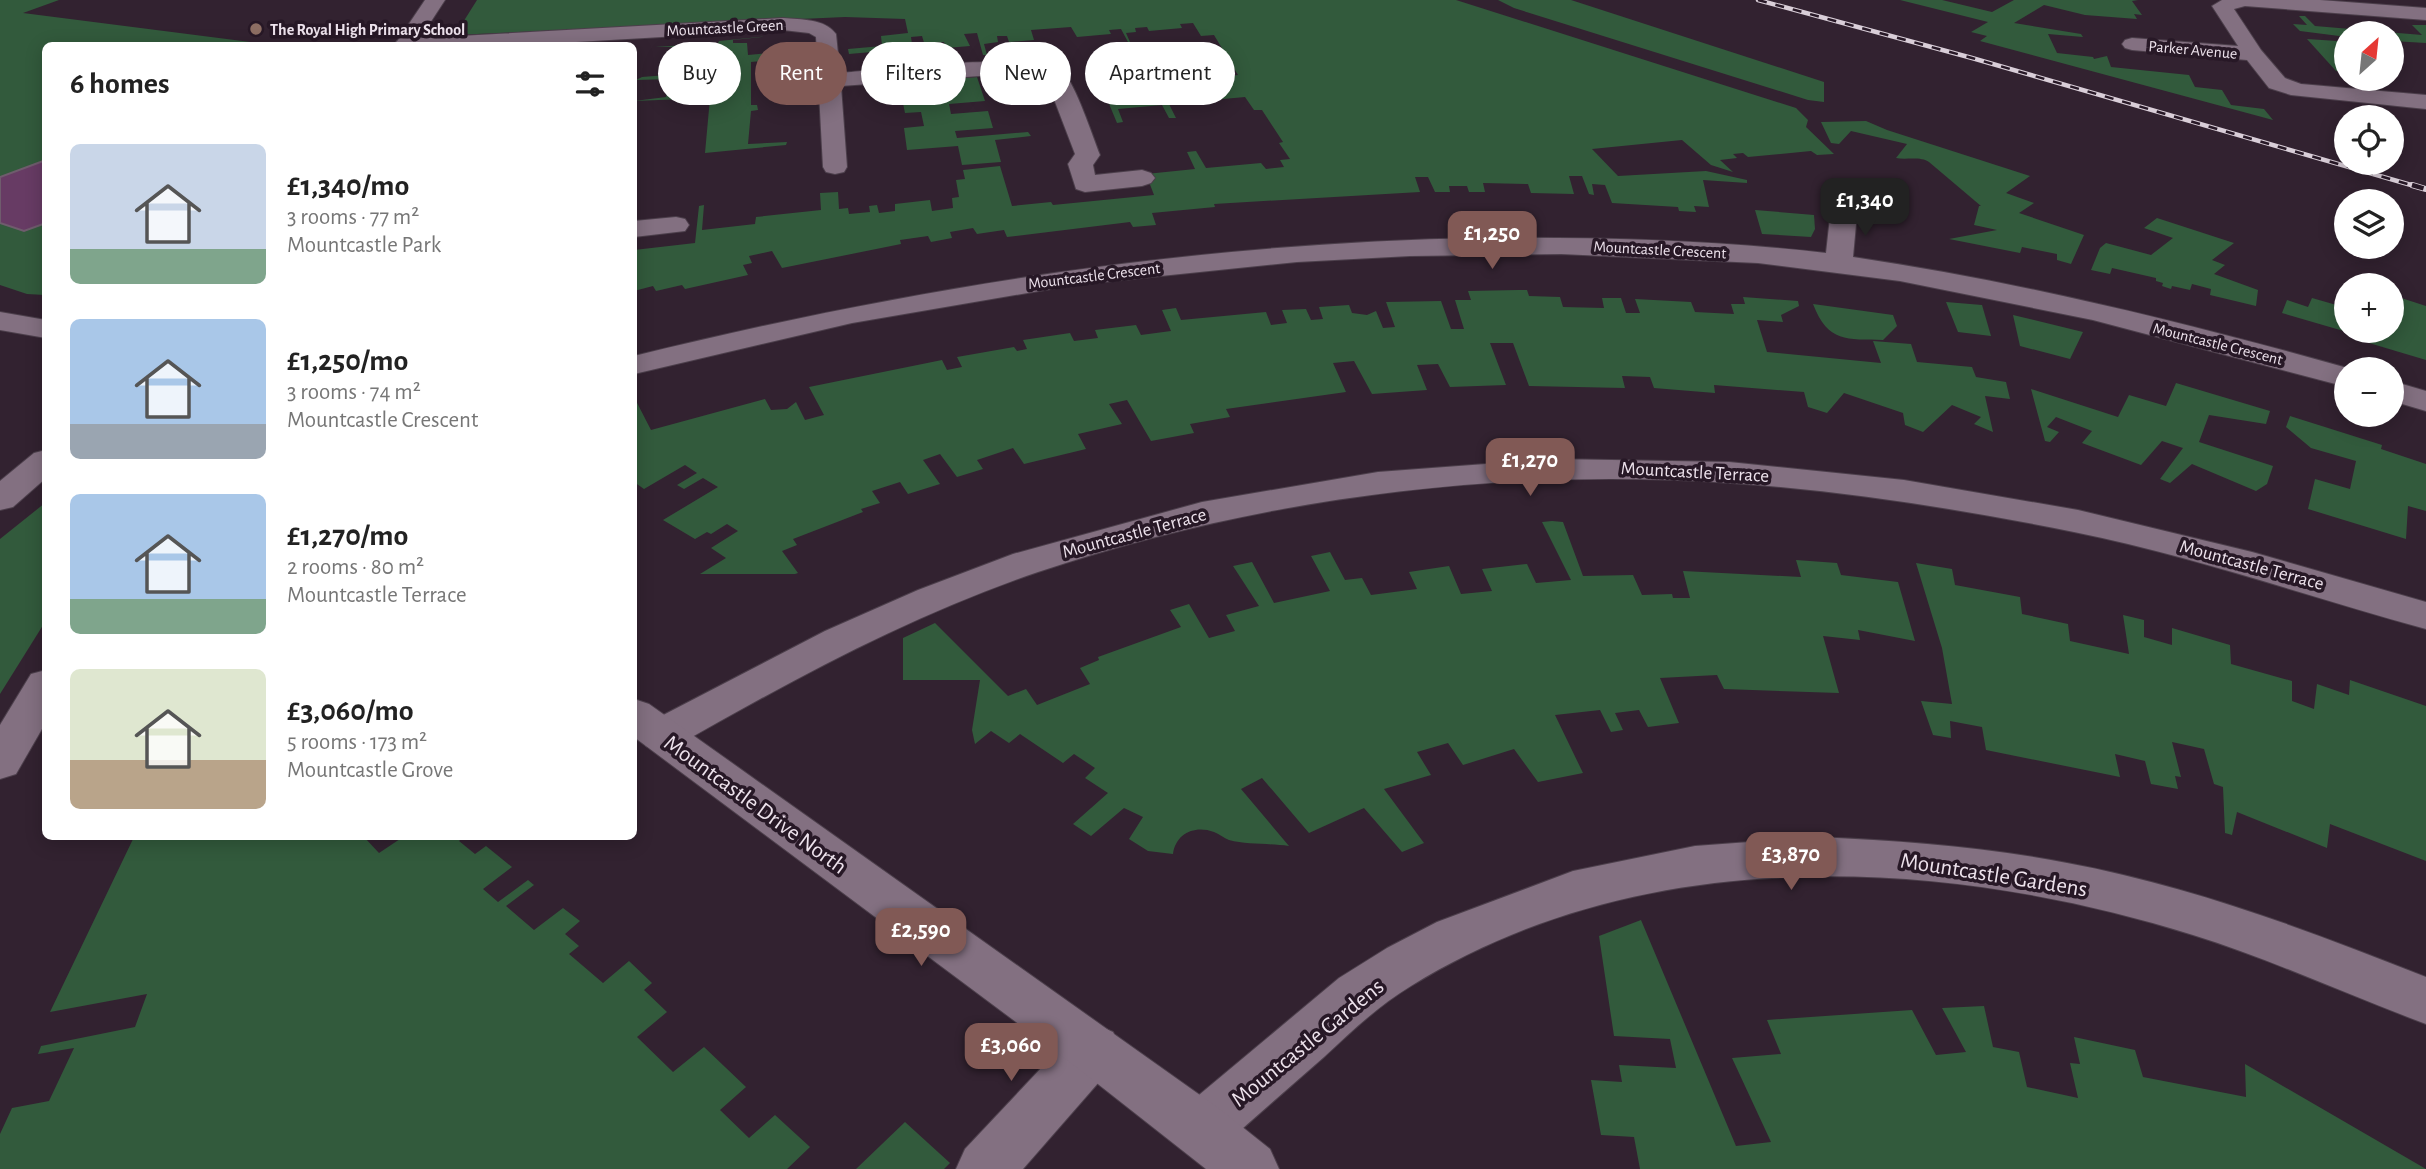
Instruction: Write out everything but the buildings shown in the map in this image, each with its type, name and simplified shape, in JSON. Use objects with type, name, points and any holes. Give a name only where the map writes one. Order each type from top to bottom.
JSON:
[{"type":"street","points":[[406,42],[435,0]]},
{"type":"street","name":"Parker Avenue","points":[[2426,14],[2244,1],[2224,5],[2222,8],[2253,54],[2277,83],[2299,90],[2426,102]]},
{"type":"street","name":"Mountcastle Green","points":[[504,42],[603,39],[783,24],[814,27],[826,34],[827,42]]},
{"type":"street","name":"Parker Avenue","points":[[2132,44],[2253,54]]},
{"type":"street","points":[[847,79],[1021,67],[1048,70],[1057,78],[1088,155],[1080,164],[1085,184],[1142,178]]},
{"type":"street","name":"Mountcastle Green","points":[[831,105],[835,167]]},
{"type":"street","points":[[1839,263],[1845,199],[1865,192]]},
{"type":"street","points":[[637,229],[676,225]]},
{"type":"street","name":"Mountcastle Crescent","points":[[637,364],[816,321],[989,289],[1147,267],[1301,254],[1487,246],[1590,246],[1690,249],[1839,263],[2069,307],[2334,375]]},
{"type":"street","points":[[0,321],[42,328]]},
{"type":"street","points":[[2404,395],[2426,401]]},
{"type":"street","points":[[0,499],[42,463]]},
{"type":"street","name":"Mountcastle Terrace","points":[[647,725],[742,688],[844,637],[946,593],[1048,555],[1152,524],[1254,501],[1365,482],[1466,472],[1577,467],[1712,470],[1808,478],[1945,495],[2057,516],[2199,549],[2426,616]]},
{"type":"street","points":[[0,762],[42,692]]},
{"type":"street","name":"Mountcastle Drive North","points":[[647,725],[1094,1049],[1250,1169]]},
{"type":"street","name":"Mountcastle Gardens","points":[[1201,1129],[1358,994],[1454,937],[1544,900],[1605,882],[1679,867],[1746,859],[1821,855],[1912,859],[2011,871],[2072,883],[2142,899],[2252,933],[2426,1001]]},
{"type":"street","points":[[985,1169],[1094,1049]]},
{"type":"green space","points":[[0,0],[59,0],[23,13],[250,42],[42,42],[42,295],[27,294],[0,285]]},
{"type":"green space","points":[[477,0],[1456,0],[1796,108],[1808,120],[1806,127],[1834,154],[1817,155],[1811,151],[1748,157],[1743,153],[1733,154],[1737,158],[1720,160],[1733,172],[1711,165],[1682,140],[1592,149],[1618,176],[1706,171],[1747,180],[1747,183],[1703,180],[1709,207],[1694,206],[1696,212],[1679,211],[1678,207],[1612,203],[1605,185],[1592,184],[1594,195],[1589,194],[1582,176],[1569,176],[1574,194],[1531,193],[1528,184],[1483,183],[1485,192],[1469,192],[1467,186],[1449,186],[1450,192],[1435,192],[1428,177],[1415,177],[1420,192],[1214,204],[1215,207],[1152,213],[1156,225],[1133,227],[1130,222],[1007,237],[1004,230],[977,234],[973,228],[950,232],[952,238],[931,242],[928,236],[900,240],[901,244],[782,268],[772,251],[749,256],[752,263],[743,265],[748,275],[685,289],[682,285],[656,291],[653,286],[637,290],[637,250],[695,243],[699,206],[704,205],[702,230],[755,224],[756,217],[821,210],[820,193],[838,192],[839,209],[848,208],[849,214],[870,212],[869,206],[877,205],[879,213],[895,211],[895,204],[930,200],[932,211],[953,208],[952,198],[959,197],[956,180],[965,179],[963,170],[1000,166],[1012,206],[1051,202],[1053,205],[1154,195],[1146,174],[1195,169],[1187,152],[1196,151],[1206,168],[1261,163],[1266,169],[1284,167],[1280,160],[1290,159],[1279,143],[1283,142],[1262,110],[1254,110],[1245,97],[1235,98],[1235,75],[1238,75],[1235,70],[1235,42],[1218,42],[1214,35],[1201,36],[1193,23],[1180,24],[1182,28],[1149,31],[1147,27],[1135,28],[1136,32],[1126,33],[1130,42],[1121,29],[1109,30],[1111,34],[1077,37],[1071,27],[1031,30],[1034,40],[1009,42],[1007,36],[997,36],[998,42],[980,44],[977,33],[964,34],[970,46],[966,46],[966,42],[924,42],[922,36],[911,37],[912,42],[882,42],[881,36],[908,33],[905,19],[845,17],[455,35]]},
{"type":"green space","points":[[1498,0],[1571,0],[1824,82],[1824,102],[1808,100],[1514,8]]},
{"type":"green space","points":[[1900,0],[1942,0],[1992,12],[2014,0],[2138,0],[2132,1],[2142,15],[2134,14],[2137,19],[2085,15],[2044,5],[2014,23],[2081,34],[2083,37],[2048,34],[2057,53],[2094,59],[2107,56],[2111,67],[2189,75],[2195,87],[2222,90],[2231,105],[2264,109],[2273,120],[1980,41],[1987,36],[1971,32],[1988,22]]},
{"type":"green space","points":[[2299,16],[2305,16],[2315,26],[2334,28],[2334,35],[2300,31],[2293,24],[2307,25]]},
{"type":"green space","points":[[2412,25],[2426,25],[2426,43],[2404,42],[2404,33],[2422,35]]},
{"type":"green space","points":[[779,35],[733,42],[719,41]]},
{"type":"green space","points":[[2307,39],[2334,41],[2334,69]]},
{"type":"green space","points":[[741,43],[747,43],[748,55],[755,54],[755,62],[751,62],[751,105],[757,105],[758,110],[751,111],[748,144],[787,142],[786,145],[705,153],[709,105],[741,105]]},
{"type":"green space","points":[[861,48],[861,53],[849,54],[848,49]]},
{"type":"green space","points":[[658,76],[658,79],[637,80]]},
{"type":"green space","points":[[977,77],[980,101],[966,103],[966,78]]},
{"type":"green space","points":[[903,105],[949,105],[951,114],[988,111],[993,128],[955,131],[957,138],[1028,132],[1031,136],[995,140],[1001,162],[962,165],[958,146],[907,150],[904,128],[924,126],[921,112],[905,113]]},
{"type":"green space","points":[[1110,105],[1162,105],[1118,109],[1123,122],[1117,123]]},
{"type":"green space","points":[[1162,105],[1170,105],[1176,118],[1169,118]]},
{"type":"green space","points":[[1866,121],[2030,176],[2006,193],[2034,203],[2019,213],[2084,235],[2071,264],[2057,260],[2057,254],[2022,247],[2020,253],[1949,239],[1997,230],[1974,225],[1981,206],[1929,162],[1922,159],[1896,158],[1907,144],[1851,131],[1839,144],[1831,143],[1821,122]]},
{"type":"green space","points":[[1755,210],[1814,215],[1815,229],[1811,237],[1762,234]]},
{"type":"green space","points":[[2157,218],[2234,243],[2212,260],[2225,265],[2214,274],[2258,290],[2256,306],[2210,295],[2211,289],[2192,284],[2190,290],[2172,286],[2171,289],[2162,286],[2163,283],[2156,281],[2156,278],[2112,268],[2110,274],[2091,270],[2100,248],[2106,243],[2151,255],[2173,238],[2144,228]]},
{"type":"green space","points":[[1527,290],[1529,296],[1560,297],[1563,307],[1604,308],[1602,298],[1621,298],[1626,313],[1640,313],[1635,299],[1691,302],[1695,312],[1734,314],[1731,304],[1745,304],[1743,297],[1798,301],[1799,306],[1781,315],[1783,322],[1757,320],[1767,352],[1881,363],[1873,341],[1911,344],[1917,362],[1972,367],[1976,377],[2006,382],[2010,399],[1985,396],[1993,432],[1974,424],[1981,417],[1952,405],[1923,432],[1905,425],[1903,413],[1844,393],[1827,413],[1808,407],[1804,392],[1714,385],[1715,393],[1654,388],[1650,377],[1622,376],[1625,388],[1529,386],[1513,343],[1490,343],[1506,385],[1450,387],[1438,364],[1417,365],[1427,390],[1372,394],[1354,361],[1333,363],[1346,392],[1226,409],[1230,417],[1190,424],[1194,433],[1151,441],[1127,400],[1109,404],[1122,424],[1078,434],[1086,449],[1024,464],[1013,448],[977,460],[983,469],[957,477],[940,454],[923,460],[940,484],[908,494],[900,482],[872,491],[880,503],[793,539],[797,545],[782,551],[798,573],[795,574],[700,574],[726,558],[711,548],[738,531],[727,524],[711,534],[707,532],[695,539],[663,520],[718,487],[703,478],[684,489],[677,485],[697,473],[685,465],[644,489],[637,484],[637,403],[651,430],[765,399],[771,410],[787,409],[796,402],[805,420],[824,415],[809,387],[942,360],[947,370],[962,367],[957,357],[1014,347],[1017,351],[1027,349],[1023,340],[1070,333],[1074,341],[1098,338],[1095,330],[1136,325],[1141,335],[1171,331],[1162,310],[1176,308],[1181,320],[1266,312],[1271,325],[1287,323],[1282,310],[1306,309],[1311,320],[1323,319],[1319,307],[1349,305],[1352,313],[1367,315],[1376,311],[1383,328],[1395,327],[1386,302],[1441,301],[1451,329],[1464,329],[1455,300],[1471,300],[1468,291]]},
{"type":"green space","points":[[2312,298],[2334,304],[2334,328],[2282,313],[2287,300],[2308,307]]},
{"type":"green space","points":[[2404,299],[2426,306],[2426,360],[2369,343],[2404,343]]},
{"type":"green space","points":[[1946,302],[1982,305],[1991,336],[1958,332]]},
{"type":"green space","points":[[1813,304],[1893,315],[1897,326],[1883,340],[1840,336],[1825,326]]},
{"type":"green space","points":[[2013,315],[2083,332],[2070,359],[2020,346]]},
{"type":"green space","points":[[2176,383],[2270,411],[2266,424],[2209,415],[2199,442],[2273,466],[2267,484],[2256,491],[2192,464],[2170,483],[2160,479],[2183,448],[2162,441],[2141,465],[2082,443],[2092,431],[2056,417],[2047,427],[2059,432],[2050,442],[2045,441],[2031,389],[2118,417],[2129,395],[2166,406]]},
{"type":"green space","points":[[2290,416],[2382,445],[2381,449],[2426,464],[2426,511],[2408,506],[2406,539],[2308,509],[2315,479],[2350,489],[2356,461],[2311,448],[2286,427]]},
{"type":"green space","points":[[42,505],[42,627],[0,694],[0,539]]},
{"type":"green space","points":[[1542,522],[1563,522],[1583,576],[1633,575],[1642,595],[1672,594],[1673,598],[1690,598],[1683,571],[1801,577],[1796,560],[1837,563],[1841,575],[1898,582],[1915,641],[1858,630],[1860,640],[1823,636],[1839,693],[1724,689],[1717,675],[1660,678],[1679,723],[1648,727],[1639,710],[1615,713],[1623,730],[1611,732],[1600,710],[1555,715],[1583,773],[1538,782],[1514,749],[1463,765],[1448,743],[1417,752],[1431,775],[1384,789],[1424,843],[1402,852],[1364,808],[1309,833],[1262,778],[1241,789],[1289,846],[1236,842],[1207,830],[1193,830],[1182,836],[1173,854],[1148,851],[1129,839],[1143,817],[1124,808],[1091,836],[1073,824],[1108,793],[1085,778],[1095,768],[1074,754],[1063,763],[1020,734],[1009,743],[991,731],[975,744],[972,730],[980,680],[903,680],[903,638],[935,623],[1008,696],[1026,689],[1037,705],[1090,684],[1080,668],[1099,660],[1098,657],[1181,627],[1170,610],[1189,604],[1209,638],[1235,631],[1226,615],[1259,606],[1233,566],[1252,562],[1274,603],[1330,591],[1311,556],[1330,552],[1345,580],[1362,578],[1371,595],[1417,589],[1409,572],[1449,566],[1461,594],[1492,591],[1482,569],[1527,564],[1536,583],[1571,580]]},
{"type":"green space","points":[[1916,563],[1952,569],[1955,585],[2020,597],[2022,614],[2068,624],[2070,641],[2129,654],[2123,615],[2144,620],[2144,637],[2172,645],[2172,628],[2230,645],[2231,664],[2292,681],[2292,701],[2314,709],[2317,684],[2349,695],[2350,680],[2426,706],[2426,861],[2330,824],[2327,848],[2237,812],[2232,835],[2225,833],[2223,787],[2214,784],[2204,749],[2172,742],[2181,777],[2175,776],[2178,789],[2151,784],[2145,761],[2115,754],[2120,777],[1986,750],[1982,727],[1950,721],[1951,738],[1933,735],[1921,701],[1952,704],[1942,648]]},
{"type":"green space","points":[[133,840],[367,840],[379,853],[398,840],[460,840],[475,854],[486,846],[512,867],[483,889],[498,902],[528,880],[534,885],[506,906],[534,930],[563,908],[580,921],[565,934],[579,946],[569,954],[603,983],[629,961],[652,983],[644,990],[667,1012],[637,1037],[673,1072],[704,1047],[746,1087],[720,1110],[749,1138],[775,1115],[810,1147],[787,1169],[0,1169],[0,1134],[12,1108],[49,1101],[74,1048],[38,1054],[41,1046],[135,1027],[147,994],[50,1012]]},
{"type":"green space","points":[[1641,920],[1736,1146],[1771,1142],[1732,1058],[1781,1054],[1767,1020],[1912,1010],[1936,1055],[1966,1052],[1942,1008],[1984,1006],[1993,1047],[2019,1052],[2027,1087],[2078,1098],[2070,1063],[2080,1064],[2074,1037],[2135,1050],[2143,1077],[2246,1097],[2245,1064],[2426,1169],[1640,1169],[1634,1137],[1601,1135],[1591,1080],[1622,1082],[1619,1065],[1676,1068],[1670,1039],[1614,1036],[1599,936]]},
{"type":"green space","points":[[905,1122],[950,1163],[944,1169],[856,1169]]},
{"type":"railway","points":[[1758,0],[1972,58],[2418,187]]},
{"type":"railway","points":[[2412,185],[2426,189]]},
{"type":"place","name":"The Royal High Primary School","points":[[256,29]]}]
